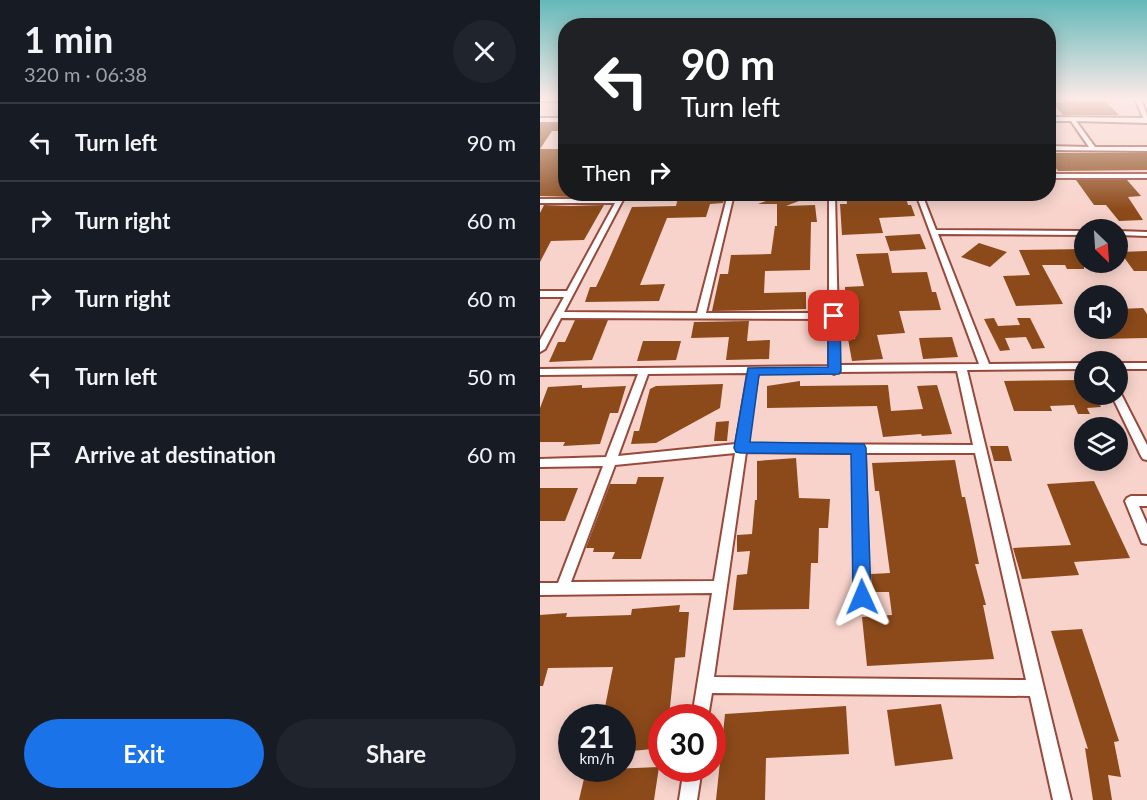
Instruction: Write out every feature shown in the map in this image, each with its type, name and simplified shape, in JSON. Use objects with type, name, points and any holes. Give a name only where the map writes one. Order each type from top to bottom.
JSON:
[{"type":"street","points":[[1084,135],[1093,148]]},
{"type":"street","points":[[1056,148],[1147,149]]},
{"type":"street","points":[[1056,176],[1147,176]]},
{"type":"street","points":[[540,201],[558,200]]},
{"type":"street","points":[[540,349],[619,201]]},
{"type":"street","points":[[701,315],[729,201]]},
{"type":"street","points":[[832,201],[834,371]]},
{"type":"street","points":[[922,201],[985,367]]},
{"type":"street","points":[[934,232],[1074,233]]},
{"type":"street","points":[[1128,233],[1147,234]]},
{"type":"street","points":[[540,294],[569,294]]},
{"type":"street","points":[[558,315],[834,316]]},
{"type":"street","points":[[540,372],[834,371],[1074,366]]},
{"type":"street","points":[[1128,366],[1147,366]]},
{"type":"street","points":[[961,367],[1062,800]]},
{"type":"street","points":[[702,704],[753,371]]},
{"type":"street","points":[[562,589],[644,372]]},
{"type":"street","points":[[1122,405],[1147,456]]},
{"type":"street","points":[[540,463],[610,461],[741,448],[981,449]]},
{"type":"street","points":[[859,448],[862,597]]},
{"type":"street","points":[[1147,501],[1131,501],[1147,539]]},
{"type":"street","points":[[540,589],[720,587]]},
{"type":"street","points":[[705,685],[1036,688]]},
{"type":"street","points":[[688,800],[691,782]]},
{"type":"building","points":[[540,135],[549,135],[540,149]]},
{"type":"building","points":[[540,149],[558,149],[558,196],[540,196]]},
{"type":"building","points":[[1056,153],[1147,153],[1147,170],[1058,171]]},
{"type":"building","points":[[1076,180],[1127,180],[1141,196],[1128,197],[1143,220],[1117,219],[1106,205],[1094,205]]},
{"type":"building","points":[[677,201],[724,201],[723,203],[710,204],[706,217],[667,218],[640,285],[665,284],[659,301],[585,302],[590,287],[596,287],[632,207],[676,206]]},
{"type":"building","points":[[766,201],[799,201],[786,206],[815,205],[817,222],[811,222],[810,270],[765,271],[764,293],[806,292],[806,309],[712,311],[720,274],[728,274],[731,255],[771,254],[775,226],[777,226],[777,204],[758,204]]},
{"type":"building","points":[[847,201],[907,201],[915,216],[879,218],[883,233],[842,235],[840,204],[847,204]]},
{"type":"building","points":[[544,205],[604,205],[584,240],[551,241],[540,262],[540,213]]},
{"type":"building","points":[[920,234],[926,249],[890,251],[885,236]]},
{"type":"building","points":[[979,243],[1007,252],[990,267],[961,257]]},
{"type":"building","points":[[1074,249],[1074,269],[1067,269],[1065,265],[1042,265],[1063,304],[1016,306],[1003,276],[1030,275],[1019,250]]},
{"type":"building","points":[[1147,251],[1147,271],[1134,271],[1128,263],[1128,252]]},
{"type":"building","points":[[888,253],[892,273],[927,272],[932,292],[936,292],[941,310],[899,311],[905,333],[877,335],[883,359],[852,361],[848,339],[855,339],[851,313],[843,313],[841,293],[845,293],[845,287],[864,286],[856,254]]},
{"type":"building","points":[[1143,308],[1147,314],[1147,338],[1128,338],[1128,309]]},
{"type":"building","points":[[994,318],[998,326],[1020,325],[1017,318],[1030,318],[1045,348],[1032,349],[1026,337],[1005,338],[1010,350],[1000,351],[984,319]]},
{"type":"building","points":[[575,320],[608,320],[592,360],[549,362],[558,342],[565,342]]},
{"type":"building","points":[[749,321],[747,341],[770,340],[769,359],[726,360],[729,337],[691,338],[694,322]]},
{"type":"building","points":[[952,337],[958,357],[923,359],[919,338]]},
{"type":"building","points":[[643,341],[681,341],[676,360],[637,361]]},
{"type":"building","points":[[1074,380],[1074,405],[1050,406],[1052,411],[1014,411],[1004,381]]},
{"type":"building","points":[[800,381],[800,386],[888,385],[891,411],[923,409],[917,386],[937,385],[952,434],[883,437],[877,406],[767,408],[767,386]]},
{"type":"building","points":[[723,384],[720,408],[656,443],[631,444],[634,431],[639,431],[650,389],[656,386]]},
{"type":"building","points":[[582,385],[582,388],[626,386],[618,413],[610,413],[600,444],[563,446],[565,442],[540,442],[540,408],[548,387]]},
{"type":"building","points":[[1074,405],[1100,405],[1101,407],[1087,408],[1090,414],[1078,414]]},
{"type":"building","points":[[729,421],[727,441],[714,441],[716,422]]},
{"type":"building","points":[[990,446],[1008,446],[1012,461],[994,461]]},
{"type":"building","points":[[796,458],[799,498],[830,499],[828,528],[819,528],[818,563],[811,563],[809,609],[733,610],[737,575],[747,574],[750,551],[737,552],[737,535],[752,534],[755,500],[757,500],[757,461]]},
{"type":"building","points":[[955,460],[979,564],[975,564],[986,605],[983,605],[994,659],[867,666],[862,617],[892,615],[889,592],[872,592],[871,574],[890,573],[879,491],[875,491],[872,463]]},
{"type":"building","points":[[638,477],[664,477],[641,559],[612,559],[615,552],[593,552],[594,548],[586,548],[610,484],[636,484]]},
{"type":"building","points":[[1094,481],[1130,558],[1074,562],[1079,575],[1022,579],[1013,548],[1071,545],[1047,484]]},
{"type":"building","points":[[540,488],[578,488],[565,521],[540,521]]},
{"type":"building","points":[[680,605],[679,612],[689,612],[685,657],[675,658],[670,704],[648,704],[648,749],[636,751],[636,704],[606,704],[613,667],[548,668],[543,686],[540,686],[540,615],[567,613],[566,617],[631,615],[632,609]]},
{"type":"building","points":[[1082,629],[1119,741],[1114,742],[1121,777],[1108,775],[1112,800],[1093,800],[1085,748],[1088,749],[1051,631]]},
{"type":"building","points":[[941,704],[953,759],[895,766],[887,710]]},
{"type":"building","points":[[846,706],[849,754],[766,758],[765,800],[716,800],[718,782],[726,782],[726,714]]},
{"type":"building","points":[[648,767],[648,782],[657,782],[654,800],[579,800],[583,782],[636,782],[636,768]]},
{"type":"route","points":[[834,316],[834,371],[753,371],[741,448],[859,448],[862,597]]}]
